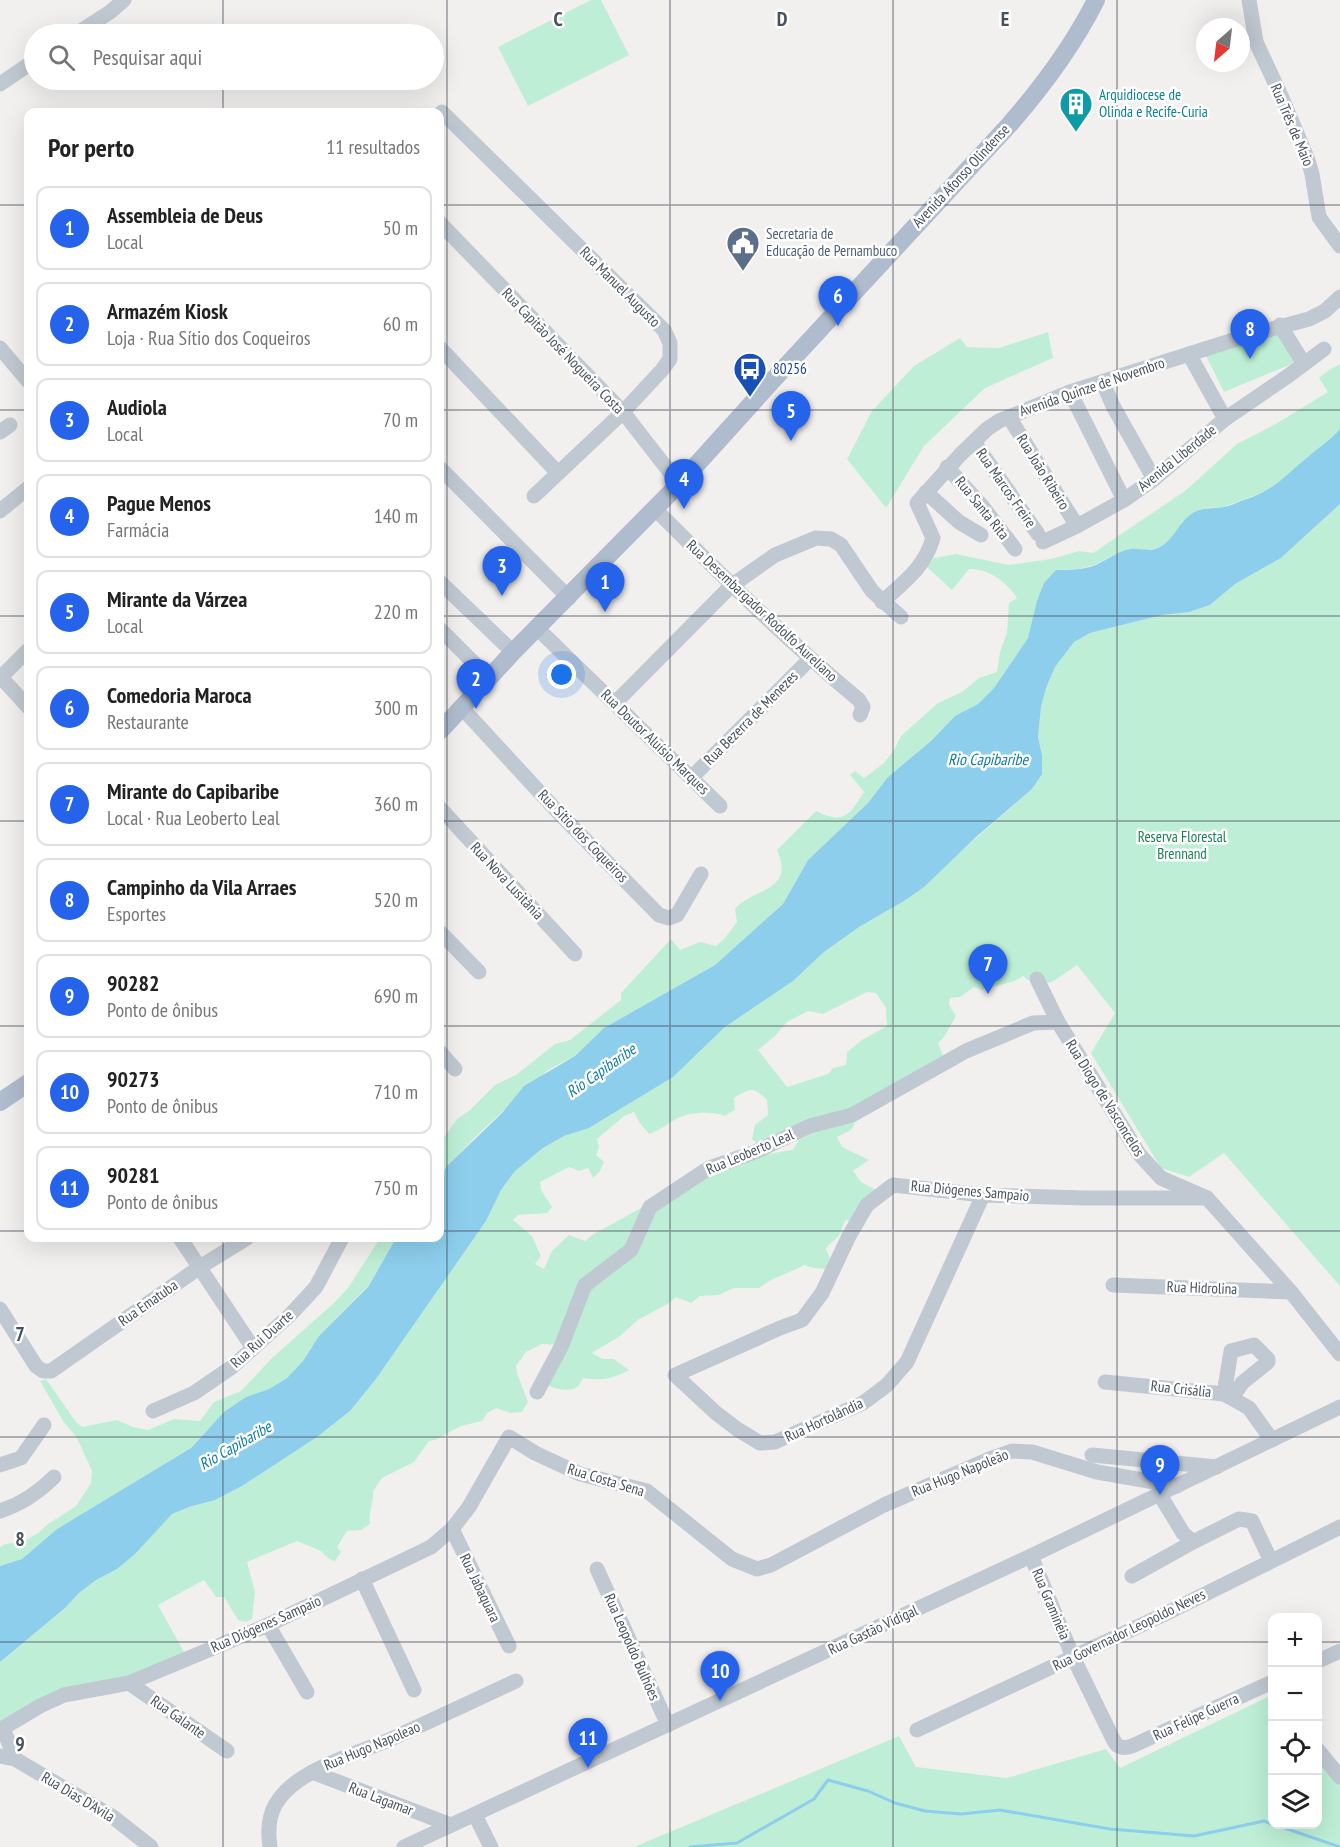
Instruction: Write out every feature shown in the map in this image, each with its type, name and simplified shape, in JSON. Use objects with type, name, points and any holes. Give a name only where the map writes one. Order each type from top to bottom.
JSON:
[{"type":"main road","name":"Avenida Afonso Olindense","points":[[444,728],[513,652],[569,598],[679,484],[1041,89],[1082,27],[1096,0]]},
{"type":"main road","points":[[0,1102],[24,1086]]},
{"type":"street","points":[[91,24],[124,0]]},
{"type":"street","name":"Rua Três de Maio","points":[[1249,0],[1256,42],[1308,160],[1319,217],[1340,246]]},
{"type":"street","points":[[0,84],[24,68]]},
{"type":"street","name":"Rua Manuel Augusto","points":[[444,114],[664,330],[670,343],[670,359],[662,370],[623,412],[534,496]]},
{"type":"street","name":"Rua Capitão José Nogueira Costa","points":[[444,227],[623,412],[679,484]]},
{"type":"street","name":"Avenida Quinze de Novembro","points":[[926,492],[947,467],[987,429],[1009,417],[1070,392],[1309,319],[1325,311],[1340,297]]},
{"type":"street","points":[[1280,326],[1304,364]]},
{"type":"street","points":[[0,348],[24,376]]},
{"type":"street","name":"Avenida Liberdade","points":[[1040,538],[1077,526],[1124,500],[1154,479],[1225,419],[1324,349]]},
{"type":"street","points":[[444,352],[558,473]]},
{"type":"street","points":[[1189,354],[1225,419]]},
{"type":"street","points":[[1103,383],[1113,406],[1154,479]]},
{"type":"street","points":[[1070,392],[1124,500]]},
{"type":"street","name":"Rua João Ribeiro","points":[[1009,417],[1077,526]]},
{"type":"street","name":"Rua Marcos Freire","points":[[974,442],[1040,538]]},
{"type":"street","name":"Rua Santa Rita","points":[[947,467],[983,507],[1015,549]]},
{"type":"street","points":[[444,472],[569,598]]},
{"type":"street","points":[[0,511],[24,491]]},
{"type":"street","points":[[882,602],[915,572],[929,554],[933,538],[917,503],[926,492],[959,522],[981,535]]},
{"type":"street","name":"Rua Desembargador Rodolfo Aureliano","points":[[655,509],[731,586],[810,659],[859,700],[862,707],[860,715]]},
{"type":"street","points":[[615,703],[731,586],[775,555],[816,538],[831,538],[841,544],[872,591],[902,617]]},
{"type":"street","points":[[444,586],[513,652]]},
{"type":"street","name":"Rua Doutor Aluísio Marques","points":[[537,628],[720,806]]},
{"type":"street","points":[[444,634],[489,678]]},
{"type":"street","points":[[24,654],[0,677],[24,703]]},
{"type":"street","name":"Rua Bezerra de Menezes","points":[[691,778],[810,659]]},
{"type":"street","name":"Rua Sítio dos Coqueiros","points":[[462,708],[659,915],[669,918],[677,915],[700,874]]},
{"type":"street","name":"Rua Nova Lusitânia","points":[[444,812],[575,954]]},
{"type":"street","points":[[444,936],[478,972]]},
{"type":"street","name":"Rua Diogo de Vasconcelos","points":[[1037,979],[1058,1022],[1125,1133],[1150,1168],[1168,1183],[1207,1198],[1291,1292],[1340,1354]]},
{"type":"street","name":"Rua Leoberto Leal","points":[[537,1392],[561,1347],[585,1285],[631,1250],[650,1207],[709,1168],[755,1152],[810,1126],[852,1115],[966,1051],[1033,1023],[1058,1022]]},
{"type":"street","points":[[444,1057],[455,1069]]},
{"type":"street","name":"Rua Diógenes Sampaio","points":[[675,1375],[802,1320],[822,1293],[849,1236],[867,1205],[893,1185],[983,1195],[1207,1198]]},
{"type":"street","name":"Rua Hortolândia","points":[[675,1375],[716,1413],[760,1443],[775,1442],[863,1403],[887,1384],[907,1362],[983,1195]]},
{"type":"street","points":[[183,1242],[253,1348]]},
{"type":"street","name":"Rua Ematuba","points":[[0,1309],[36,1366],[43,1371],[51,1371],[200,1267],[241,1242]]},
{"type":"street","name":"Rua Rui Duarte","points":[[153,1411],[194,1393],[232,1366],[290,1315],[316,1287],[340,1242]]},
{"type":"street","name":"Rua Hidrolina","points":[[1113,1285],[1291,1292]]},
{"type":"street","name":"Rua Crisália","points":[[1106,1382],[1229,1396],[1249,1408],[1272,1440]]},
{"type":"street","name":"Rua Gastão Vidigal","points":[[404,1847],[1031,1556],[1340,1407]]},
{"type":"street","points":[[0,1465],[21,1458],[44,1425]]},
{"type":"street","name":"Rua Diógenes Sampaio","points":[[8,1757],[1,1729],[40,1706],[64,1695],[129,1683],[268,1625],[431,1547],[452,1529],[469,1507],[509,1437]]},
{"type":"street","name":"Rua Costa Sena","points":[[509,1437],[570,1470],[647,1491],[732,1560],[757,1569]]},
{"type":"street","name":"Rua Hugo Napoleão","points":[[757,1569],[771,1565],[884,1505],[1012,1451],[1032,1452],[1097,1472],[1177,1486]]},
{"type":"street","points":[[1092,1455],[1217,1467]]},
{"type":"street","points":[[0,1511],[39,1493],[54,1477]]},
{"type":"street","points":[[1160,1495],[1183,1533],[1193,1542]]},
{"type":"street","points":[[1132,1576],[1239,1518],[1248,1519],[1255,1524],[1272,1561]]},
{"type":"street","name":"Rua Governador Leopoldo Neves","points":[[917,1730],[1073,1658],[1340,1527]]},
{"type":"street","name":"Rua Jabaquara","points":[[452,1529],[508,1646]]},
{"type":"street","name":"Rua Graminéia","points":[[1031,1556],[1073,1658],[1119,1747]]},
{"type":"street","name":"Rua Leopoldo Bulhões","points":[[597,1569],[668,1725]]},
{"type":"street","points":[[362,1579],[414,1690]]},
{"type":"street","points":[[268,1625],[307,1692]]},
{"type":"street","points":[[1322,1660],[1340,1651]]},
{"type":"street","name":"Rua Hugo Napoleao","points":[[270,1847],[268,1824],[274,1805],[294,1783],[312,1772],[516,1681]]},
{"type":"street","name":"Rua Galante","points":[[129,1683],[227,1751]]},
{"type":"street","name":"Rua Felipe Guerra","points":[[1119,1747],[1132,1746],[1268,1686]]},
{"type":"street","points":[[1322,1756],[1340,1777]]},
{"type":"street","name":"Rua Dias D'Avila","points":[[8,1757],[113,1817],[151,1847]]},
{"type":"street","name":"Rua Lagamar","points":[[312,1772],[451,1826]]},
{"type":"street","points":[[475,1815],[492,1847]]},
{"type":"green space","points":[[591,0],[601,0],[629,55],[528,106],[498,47]]},
{"type":"green space","points":[[1278,331],[1294,363],[1224,392],[1206,356]]},
{"type":"green space","points":[[1048,332],[1053,358],[985,388],[924,446],[886,508],[847,459],[872,411],[914,366],[960,338],[967,347],[999,348]]},
{"type":"green space","points":[[1340,364],[1340,429],[1327,443],[1269,490],[1224,507],[1206,508],[1182,522],[1174,537],[1160,548],[1130,549],[1094,565],[1079,569],[1056,570],[1028,638],[994,688],[978,704],[955,716],[931,741],[888,777],[868,803],[808,860],[783,904],[715,965],[604,1028],[575,1056],[548,1070],[476,1136],[444,1172],[444,1138],[457,1119],[470,1110],[495,1085],[516,1075],[555,1044],[570,1040],[621,1000],[621,993],[671,939],[680,950],[700,942],[716,946],[737,922],[735,909],[742,902],[777,882],[781,874],[781,864],[777,850],[816,811],[840,817],[854,807],[864,792],[850,775],[855,771],[864,778],[884,763],[901,736],[938,703],[962,692],[979,678],[997,672],[1000,652],[1007,633],[1009,603],[1017,598],[997,578],[976,569],[969,569],[952,590],[927,567],[934,558],[956,554],[1009,565],[1051,559],[1079,551],[1093,553],[1185,491],[1237,444],[1274,425],[1328,392],[1319,378]]},
{"type":"green space","name":"Reserva Florestal Brennand","points":[[1340,504],[1340,1286],[1224,1153],[1189,1177],[1161,1168],[1091,1053],[1115,1013],[1077,965],[1052,982],[1045,983],[1042,977],[1028,980],[1023,976],[1015,981],[981,990],[974,987],[960,997],[950,998],[949,1005],[956,1016],[938,1043],[944,1058],[850,1110],[759,1145],[752,1139],[755,1125],[768,1115],[767,1100],[755,1091],[748,1091],[734,1098],[735,1110],[725,1116],[708,1113],[689,1114],[649,1134],[634,1112],[624,1116],[597,1139],[599,1148],[596,1155],[604,1162],[600,1171],[593,1178],[588,1168],[579,1171],[569,1167],[540,1182],[541,1190],[552,1207],[547,1213],[518,1215],[513,1220],[532,1236],[541,1256],[535,1264],[544,1269],[552,1251],[569,1235],[585,1241],[664,1196],[716,1171],[768,1154],[793,1150],[799,1140],[823,1128],[850,1119],[855,1124],[851,1130],[837,1137],[842,1147],[869,1160],[853,1171],[861,1182],[876,1190],[853,1221],[846,1220],[840,1234],[826,1249],[830,1258],[826,1269],[804,1265],[759,1288],[734,1288],[718,1295],[700,1296],[691,1303],[676,1297],[638,1320],[620,1336],[592,1353],[603,1359],[614,1359],[629,1370],[607,1379],[583,1378],[574,1389],[561,1389],[545,1384],[557,1345],[542,1344],[526,1352],[516,1366],[528,1402],[522,1412],[510,1413],[496,1408],[487,1413],[482,1421],[461,1426],[429,1441],[414,1462],[382,1478],[373,1491],[370,1524],[361,1530],[347,1531],[337,1547],[341,1552],[335,1561],[329,1559],[321,1551],[297,1541],[247,1562],[255,1592],[252,1619],[246,1622],[238,1620],[224,1597],[216,1597],[204,1580],[158,1605],[185,1654],[127,1678],[0,1722],[0,1662],[65,1608],[79,1593],[96,1580],[117,1569],[172,1514],[215,1500],[242,1486],[317,1437],[350,1411],[376,1379],[486,1221],[501,1190],[515,1171],[543,1148],[564,1136],[589,1128],[673,1077],[725,1027],[793,981],[824,952],[859,927],[904,901],[1032,789],[1042,755],[1038,737],[1041,707],[1046,688],[1055,667],[1074,642],[1090,633],[1162,615],[1189,612],[1210,605],[1235,584],[1281,558]],"holes":[[[867,992],[876,993],[886,1008],[887,1026],[862,1040],[847,1052],[846,1065],[833,1068],[828,1074],[787,1087],[758,1050],[787,1022],[808,1011],[823,1014]]]},
{"type":"green space","points":[[377,1242],[394,1242],[368,1286],[319,1336],[303,1361],[287,1378],[269,1389],[246,1397],[208,1429],[191,1448],[57,1529],[22,1559],[0,1566],[0,1547],[24,1541],[38,1533],[76,1506],[91,1483],[92,1471],[77,1438],[63,1421],[40,1381],[46,1379],[82,1427],[117,1420],[148,1430],[174,1419],[200,1421],[214,1402],[241,1391],[273,1357],[348,1288]]},
{"type":"green space","points":[[1268,1697],[1268,1829],[1322,1829],[1322,1758],[1340,1782],[1340,1847],[634,1847],[899,1736],[916,1767],[1007,1778],[1106,1749],[1120,1768]]},
{"type":"water","name":"Rio Capibaribe","points":[[1340,429],[1340,504],[1281,558],[1235,584],[1210,605],[1189,612],[1162,615],[1090,633],[1074,642],[1055,667],[1046,688],[1041,707],[1038,737],[1042,755],[1042,774],[1032,789],[976,837],[924,887],[859,927],[824,952],[793,981],[725,1027],[673,1077],[589,1128],[564,1136],[543,1148],[515,1171],[501,1190],[486,1221],[376,1379],[350,1411],[317,1437],[242,1486],[215,1500],[172,1514],[135,1554],[117,1569],[96,1580],[79,1593],[65,1608],[0,1662],[0,1566],[22,1559],[57,1529],[191,1448],[224,1412],[246,1397],[269,1389],[287,1378],[303,1361],[319,1336],[368,1287],[394,1242],[444,1242],[444,1171],[447,1166],[502,1113],[524,1086],[575,1056],[604,1028],[715,965],[783,904],[808,860],[868,803],[888,777],[931,741],[955,716],[978,704],[994,688],[1028,638],[1044,583],[1056,570],[1088,567],[1131,549],[1158,548],[1170,539],[1188,516],[1204,509],[1228,506],[1263,492],[1285,477]]},
{"type":"waterway","points":[[690,1847],[737,1843],[814,1799],[828,1780],[925,1811],[961,1814],[1000,1810],[1110,1829],[1194,1836],[1264,1821],[1268,1822]]},
{"type":"waterway","points":[[1288,1829],[1340,1847]]},
{"type":"place","name":"Arquidiocese de Olinda e Recife-Curia","points":[[1076,133]]},
{"type":"place","name":"Secretaria de Educação de Pernambuco","points":[[743,272]]},
{"type":"place","name":"Comedoria Maroca","points":[[838,326]]},
{"type":"place","name":"Campinho da Vila Arraes","points":[[1250,359]]},
{"type":"place","name":"80256","points":[[750,398]]},
{"type":"place","name":"Mirante da Várzea","points":[[791,441]]},
{"type":"place","name":"Pague Menos","points":[[684,509]]},
{"type":"place","name":"Audiola","points":[[502,596]]},
{"type":"place","name":"Assembleia de Deus","points":[[605,612]]},
{"type":"place","name":"Armazém Kiosk","points":[[476,709]]},
{"type":"place","name":"Mirante do Capibaribe","points":[[988,994]]},
{"type":"place","name":"90282","points":[[1160,1495]]},
{"type":"place","name":"90273","points":[[720,1701]]},
{"type":"place","name":"90281","points":[[588,1768]]}]
